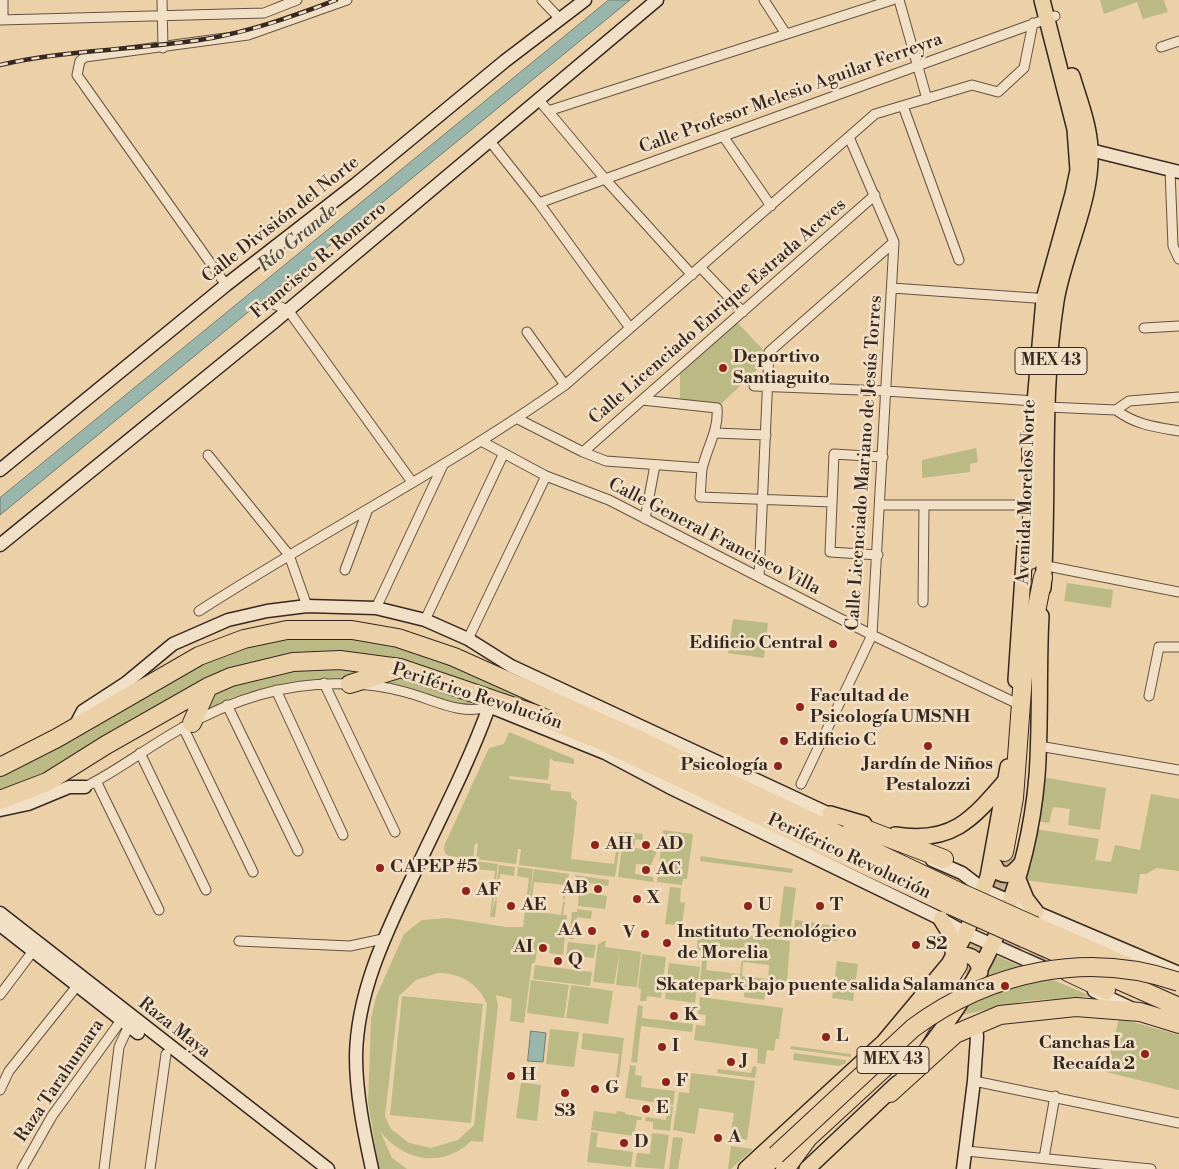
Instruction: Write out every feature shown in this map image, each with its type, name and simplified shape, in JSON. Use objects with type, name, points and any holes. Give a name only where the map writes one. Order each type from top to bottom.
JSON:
[{"type":"highway","name":"MEX 43","points":[[1010,862],[1023,676],[1036,566],[1034,470],[1031,449]]},
{"type":"highway","name":"Periférico Revolución","points":[[0,767],[74,728],[199,656],[244,639],[287,630],[329,628],[376,633],[420,645],[487,672],[646,743],[949,905]]},
{"type":"highway","name":"Periférico Revolución","points":[[0,800],[47,782],[106,745],[208,687],[253,670],[293,662],[340,660],[400,668],[536,714],[602,741],[949,905]]},
{"type":"highway","points":[[350,684],[400,668]]},
{"type":"highway","points":[[188,725],[208,687]]},
{"type":"highway","points":[[1010,862],[1022,801],[1021,699]]},
{"type":"highway","points":[[852,824],[944,859]]},
{"type":"highway","points":[[949,905],[1031,925],[1179,990]]},
{"type":"highway","points":[[1031,925],[1179,1007]]},
{"type":"highway","name":"MEX 43","points":[[854,1107],[921,1041],[964,967]]},
{"type":"highway","name":"MEX 43","points":[[781,1162],[896,1058],[912,1040],[964,967]]},
{"type":"highway","points":[[761,1169],[781,1162],[914,1028],[934,1013],[970,994],[1012,977],[1055,968],[1113,968],[1156,974],[1179,982]]},
{"type":"highway","points":[[1068,972],[1106,990]]},
{"type":"highway","points":[[890,1093],[955,1034],[976,1023],[1000,1015],[1034,1010],[1076,1008],[1140,1012],[1179,1024]]},
{"type":"main road","name":"Calle División del Norte","points":[[0,470],[226,285],[585,0]]},
{"type":"main road","name":"Francisco R. Romero","points":[[0,545],[288,310],[658,0]]},
{"type":"main road","name":"Avenida Morelos Norte","points":[[964,967],[966,933],[984,890],[1010,862],[1031,822],[1039,746],[1036,566],[1041,404],[1050,300],[1086,189],[1084,148],[1087,128],[1045,19],[1042,0]]},
{"type":"main road","name":"Avenida Morelos Norte","points":[[1045,19],[1050,0]]},
{"type":"main road","points":[[1084,148],[1174,171]]},
{"type":"main road","name":"Avenida Morelos Norte","points":[[964,967],[993,946],[1010,901],[1008,778],[1021,699],[1036,566],[1028,505],[1031,449],[1041,404]]},
{"type":"main road","points":[[74,728],[83,711],[126,684],[173,644],[247,615],[307,606],[376,608],[425,620],[468,639],[511,666],[962,873],[984,890],[1010,901],[1031,925],[1179,973]]},
{"type":"main road","name":"Periférico Revolución","points":[[487,672],[610,711]]},
{"type":"main road","points":[[468,692],[489,707],[604,753],[668,787],[949,905],[966,933],[1179,1029]]},
{"type":"main road","points":[[372,1169],[362,1120],[356,1056],[366,991],[382,940],[476,744],[489,707]]},
{"type":"main road","points":[[830,814],[894,835],[930,838],[945,834],[974,815],[1008,778]]},
{"type":"main road","points":[[0,810],[28,804],[69,788],[91,784]]},
{"type":"main road","points":[[1010,862],[1026,899],[1031,925]]},
{"type":"main road","points":[[807,1169],[890,1093],[943,1030],[964,967],[949,932],[949,905]]},
{"type":"main road","name":"Raza Maya","points":[[0,913],[76,986],[127,1019],[166,1054],[314,1169]]},
{"type":"main road","name":"Raza Maya","points":[[0,925],[35,947],[127,1019],[328,1169]]},
{"type":"main road","points":[[746,1169],[884,1042],[933,985],[964,967]]},
{"type":"main road","points":[[963,1169],[974,1081],[976,1023]]},
{"type":"street","points":[[3,0],[1,20],[264,13],[297,0]]},
{"type":"street","points":[[162,0],[163,48]]},
{"type":"street","points":[[226,285],[77,74],[80,61],[84,57],[163,48],[248,35],[347,0]]},
{"type":"street","points":[[542,0],[560,19]]},
{"type":"street","points":[[764,0],[786,34]]},
{"type":"street","points":[[548,111],[892,0]]},
{"type":"street","points":[[899,0],[927,98]]},
{"type":"street","points":[[200,611],[289,555],[444,465],[518,419],[565,385],[875,114],[972,85],[998,92],[1024,68],[1045,19]]},
{"type":"street","name":"Calle Profesor Melesio Aguilar Ferreyra","points":[[539,203],[1045,19]]},
{"type":"street","points":[[1161,47],[1179,41]]},
{"type":"street","points":[[538,100],[605,179],[692,274]]},
{"type":"street","points":[[903,106],[959,260]]},
{"type":"street","points":[[723,136],[771,206]]},
{"type":"street","name":"Calle Licenciado Mariano de Jesús Torres","points":[[801,784],[872,635],[878,555],[894,242],[849,137]]},
{"type":"street","points":[[489,140],[539,203],[630,328]]},
{"type":"street","points":[[1174,171],[1172,246],[1179,259]]},
{"type":"street","name":"Calle Licenciado Enrique Estrada Aceves","points":[[583,452],[875,195]]},
{"type":"street","points":[[759,577],[769,352],[894,242]]},
{"type":"street","points":[[700,267],[743,312]]},
{"type":"street","points":[[892,288],[1050,300]]},
{"type":"street","points":[[272,303],[288,310],[412,482]]},
{"type":"street","points":[[1144,328],[1179,326]]},
{"type":"street","points":[[527,332],[565,385]]},
{"type":"street","points":[[754,386],[768,385],[886,391],[1116,410],[1129,420],[1142,425],[1179,431]]},
{"type":"street","points":[[1116,410],[1129,401],[1179,397]]},
{"type":"street","points":[[642,400],[717,408],[718,418],[715,432],[702,468],[700,496],[832,502]]},
{"type":"street","points":[[518,419],[583,452],[606,461],[702,468]]},
{"type":"street","points":[[715,432],[766,435]]},
{"type":"street","name":"Calle General Francisco Villa","points":[[481,442],[546,476],[609,500],[872,635],[1021,699]]},
{"type":"street","points":[[878,555],[830,552],[834,454],[883,457]]},
{"type":"street","points":[[208,455],[289,555],[307,606]]},
{"type":"street","points":[[425,620],[503,455]]},
{"type":"street","points":[[376,608],[444,465]]},
{"type":"street","points":[[646,519],[655,465]]},
{"type":"street","points":[[468,639],[546,476]]},
{"type":"street","points":[[880,505],[1028,505]]},
{"type":"street","points":[[923,602],[924,506]]},
{"type":"street","points":[[345,570],[368,509]]},
{"type":"street","points":[[1036,566],[1179,592]]},
{"type":"street","points":[[1149,696],[1159,647],[1179,647]]},
{"type":"street","points":[[324,683],[395,832]]},
{"type":"street","points":[[159,910],[91,784],[140,753],[227,705],[276,690],[324,683],[350,684],[405,692],[462,710],[477,710],[489,707]]},
{"type":"street","points":[[276,690],[344,835]]},
{"type":"street","points":[[227,705],[298,852]]},
{"type":"street","points":[[188,725],[253,872]]},
{"type":"street","points":[[1039,746],[1179,770]]},
{"type":"street","points":[[140,753],[206,890]]},
{"type":"street","points":[[238,941],[350,946],[382,940]]},
{"type":"street","points":[[0,995],[35,947]]},
{"type":"street","points":[[0,1090],[9,1072],[76,986]]},
{"type":"street","points":[[104,1169],[119,1047],[127,1019]]},
{"type":"street","name":"Raza Tarahumara","points":[[22,1169],[52,1116],[127,1019]]},
{"type":"street","points":[[150,1169],[166,1054]]},
{"type":"street","points":[[974,1081],[1055,1096],[1179,1123]]},
{"type":"street","points":[[1044,1158],[1055,1096]]},
{"type":"street","points":[[966,1150],[1151,1169]]},
{"type":"shaded area","points":[[609,0],[630,0],[0,515],[0,498]]},
{"type":"shaded area","points":[[1100,0],[1164,0],[1168,12],[1143,19],[1137,2],[1104,14]]},
{"type":"shaded area","name":"Deportivo Santiaguito","points":[[737,322],[765,352],[765,362],[720,405],[680,402],[680,374]]},
{"type":"shaded area","points":[[976,448],[978,462],[970,464],[970,472],[922,478],[922,460]]},
{"type":"shaded area","points":[[1067,583],[1113,590],[1111,608],[1064,601]]},
{"type":"shaded area","points":[[733,619],[768,623],[764,658],[728,653]]},
{"type":"shaded area","points":[[292,635],[330,635],[409,646],[660,755],[494,694],[294,655],[52,773],[0,793],[0,775],[27,763],[215,657],[238,648]]},
{"type":"shaded area","points":[[320,665],[385,670],[351,679],[300,682],[266,688],[234,697],[200,713],[213,689]]},
{"type":"shaded area","points":[[402,674],[464,697],[472,704],[463,704],[369,680]]},
{"type":"shaded area","points":[[509,732],[574,759],[574,764],[554,761],[550,758],[548,780],[509,776],[510,779],[551,784],[550,790],[571,792],[571,797],[577,802],[571,859],[614,864],[619,832],[622,832],[615,877],[519,865],[521,849],[518,849],[516,864],[476,859],[478,844],[475,843],[473,859],[449,856],[445,853],[444,846],[489,748],[504,744]]},
{"type":"shaded area","points":[[1041,777],[1106,788],[1100,830],[1068,825],[1070,809],[1053,807],[1049,823],[1036,821]]},
{"type":"shaded area","points":[[1151,794],[1179,799],[1179,871],[1157,868],[1146,874],[1140,874],[1137,894],[1024,880],[1035,829],[1099,839],[1095,860],[1111,862],[1115,845],[1140,850]]},
{"type":"shaded area","points":[[663,830],[693,834],[687,879],[683,879],[682,885],[657,882]]},
{"type":"shaded area","points":[[624,832],[643,834],[642,840],[635,839],[634,848],[657,851],[651,865],[636,864],[635,874],[653,877],[654,882],[618,877]]},
{"type":"shaded area","points":[[701,856],[793,869],[792,873],[700,861]]},
{"type":"shaded area","points":[[467,860],[498,864],[492,913],[495,900],[497,901],[495,917],[490,917],[495,871],[466,868]]},
{"type":"shaded area","points":[[499,865],[515,867],[514,876],[500,874],[497,899],[495,899]]},
{"type":"shaded area","points":[[518,867],[533,869],[528,911],[534,869],[569,874],[565,899],[563,899],[565,885],[534,882],[531,911],[561,915],[563,902],[565,902],[563,915],[567,915],[563,955],[549,953],[550,944],[538,943],[535,963],[532,963],[524,1023],[510,1021],[512,999],[496,995],[498,1006],[483,1142],[471,1141],[460,1150],[448,1155],[424,1158],[400,1149],[380,1131],[392,1158],[407,1169],[379,1169],[368,1102],[371,1019],[376,997],[404,934],[422,920],[448,918],[506,927],[523,927],[529,878],[517,876]],"holes":[[[438,973],[461,977],[473,985],[479,990],[487,1004],[474,1125],[458,1140],[431,1148],[409,1143],[391,1129],[385,1116],[399,996],[416,980]]]},
{"type":"shaded area","points":[[575,875],[609,880],[608,886],[590,883],[588,893],[607,896],[605,909],[578,906],[579,888],[573,887],[574,881],[577,881]]},
{"type":"shaded area","points":[[784,886],[796,888],[790,935],[778,934]]},
{"type":"shaded area","points":[[670,887],[681,888],[680,902],[685,903],[682,925],[665,924]]},
{"type":"shaded area","points":[[577,909],[592,911],[591,919],[577,917],[574,939],[569,939],[572,912],[577,912]]},
{"type":"shaded area","points":[[795,920],[817,923],[815,938],[794,935]]},
{"type":"shaded area","points":[[821,924],[839,926],[837,941],[819,939]]},
{"type":"shaded area","points":[[691,929],[790,941],[787,982],[768,980],[764,1000],[744,997],[744,987],[700,981],[703,951],[697,950],[698,934],[691,933]],"holes":[[[709,945],[743,949],[740,974],[706,970]],[[743,962],[769,965],[768,979],[742,976]]]},
{"type":"shaded area","points":[[606,940],[605,947],[641,952],[637,987],[616,985],[620,952],[614,984],[593,982],[598,944]]},
{"type":"shaded area","points":[[568,942],[596,945],[594,958],[566,955]]},
{"type":"shaded area","points":[[642,954],[666,957],[661,998],[647,996],[646,1001],[640,1001],[641,989],[638,988]]},
{"type":"shaded area","points":[[994,955],[1091,996],[1025,1001],[958,1016]]},
{"type":"shaded area","points":[[837,961],[858,964],[853,1001],[832,998]]},
{"type":"shaded area","points":[[669,963],[700,967],[695,1003],[665,999]]},
{"type":"shaded area","points":[[535,965],[592,972],[590,986],[533,979]]},
{"type":"shaded area","points":[[531,980],[569,985],[564,1018],[527,1013]]},
{"type":"shaded area","points":[[571,985],[613,991],[608,1024],[566,1018]]},
{"type":"shaded area","points":[[402,996],[483,1004],[471,1123],[390,1115]]},
{"type":"shaded area","points":[[700,997],[783,1008],[779,1039],[776,1039],[774,1051],[767,1050],[765,1064],[757,1063],[758,1049],[694,1040],[696,1025],[705,1026],[706,1015],[698,1014]]},
{"type":"shaded area","points":[[638,1005],[643,1006],[642,1018],[693,1024],[692,1032],[641,1026],[637,1063],[631,1062]]},
{"type":"shaded area","name":"Canchas La Recaída 2","points":[[1119,1018],[1179,1035],[1179,1090],[1106,1072]]},
{"type":"shaded area","points":[[550,1029],[579,1032],[574,1067],[546,1064]]},
{"type":"shaded area","points":[[531,1031],[546,1033],[543,1062],[528,1061]]},
{"type":"shaded area","points":[[583,1033],[624,1038],[618,1086],[615,1086],[619,1054],[581,1049]]},
{"type":"shaded area","points":[[791,1046],[851,1054],[851,1057],[790,1049]]},
{"type":"shaded area","points":[[794,1053],[846,1060],[846,1063],[839,1066],[793,1060]]},
{"type":"shaded area","points":[[630,1065],[636,1066],[635,1075],[642,1076],[641,1087],[675,1091],[673,1105],[625,1098]]},
{"type":"shaded area","points":[[753,1066],[757,1067],[755,1078],[717,1073],[718,1069],[751,1073]]},
{"type":"shaded area","points":[[691,1073],[755,1081],[747,1140],[730,1137],[734,1113],[699,1108],[695,1134],[673,1130],[679,1092],[689,1093]]},
{"type":"shaded area","points":[[521,1082],[541,1085],[537,1121],[516,1118]]},
{"type":"shaded area","points":[[668,1106],[673,1107],[670,1131],[653,1129],[653,1122],[645,1121],[646,1117],[666,1120]]},
{"type":"shaded area","points":[[594,1111],[616,1114],[617,1111],[625,1112],[625,1114],[642,1117],[641,1120],[637,1120],[634,1136],[591,1130]]},
{"type":"shaded area","points":[[591,1132],[598,1133],[596,1147],[633,1152],[631,1167],[587,1162]]},
{"type":"shaded area","points":[[652,1133],[669,1135],[664,1169],[635,1167],[637,1153],[650,1154]]},
{"type":"shaded area","points":[[673,1137],[683,1138],[678,1169],[669,1169]]},
{"type":"shaded area","points":[[731,1146],[753,1149],[731,1169],[728,1169]]},
{"type":"tunnel","points":[[1029,622],[1030,563]]},
{"type":"tunnel","points":[[966,974],[994,917],[1014,854]]},
{"type":"tunnel","points":[[994,917],[1000,936],[1014,947],[1068,972]]},
{"type":"railway","points":[[0,65],[53,56],[212,38],[275,22],[336,0]]},
{"type":"place","name":"Deportivo Santiaguito","points":[[723,368]]},
{"type":"place","name":"Edificio Central","points":[[833,644]]},
{"type":"place","name":"Facultad de Psicología UMSNH","points":[[800,707]]},
{"type":"place","name":"Edificio C","points":[[784,741]]},
{"type":"place","name":"Jardín de Niños Pestalozzi","points":[[928,746]]},
{"type":"place","name":"Psicología","points":[[778,766]]},
{"type":"place","name":"AH","points":[[595,845]]},
{"type":"place","name":"AD","points":[[646,845]]},
{"type":"place","name":"CAPEP #5","points":[[380,868]]},
{"type":"place","name":"AC","points":[[646,870]]},
{"type":"place","name":"AB","points":[[598,889]]},
{"type":"place","name":"AF","points":[[466,891]]},
{"type":"place","name":"X","points":[[637,899]]},
{"type":"place","name":"AE","points":[[511,906]]},
{"type":"place","name":"U","points":[[748,906]]},
{"type":"place","name":"T","points":[[820,906]]},
{"type":"place","name":"AA","points":[[592,931]]},
{"type":"place","name":"V","points":[[645,934]]},
{"type":"place","name":"Instituto Tecnológico de Morelia","points":[[667,943]]},
{"type":"place","name":"S2","points":[[916,945]]},
{"type":"place","name":"AI","points":[[543,948]]},
{"type":"place","name":"Q","points":[[558,961]]},
{"type":"place","name":"Skatepark bajo puente salida Salamanca","points":[[1005,986]]},
{"type":"place","name":"K","points":[[674,1016]]},
{"type":"place","name":"L","points":[[826,1037]]},
{"type":"place","name":"I","points":[[662,1047]]},
{"type":"place","name":"Canchas La Recaída 2","points":[[1145,1054]]},
{"type":"place","name":"J","points":[[731,1062]]},
{"type":"place","name":"H","points":[[511,1076]]},
{"type":"place","name":"F","points":[[666,1082]]},
{"type":"place","name":"G","points":[[595,1089]]},
{"type":"place","name":"S3","points":[[565,1093]]},
{"type":"place","name":"E","points":[[646,1109]]},
{"type":"place","name":"A","points":[[718,1138]]},
{"type":"place","name":"D","points":[[624,1143]]},
{"type":"water label","name":"Río Grande","points":[[298,239]]}]
